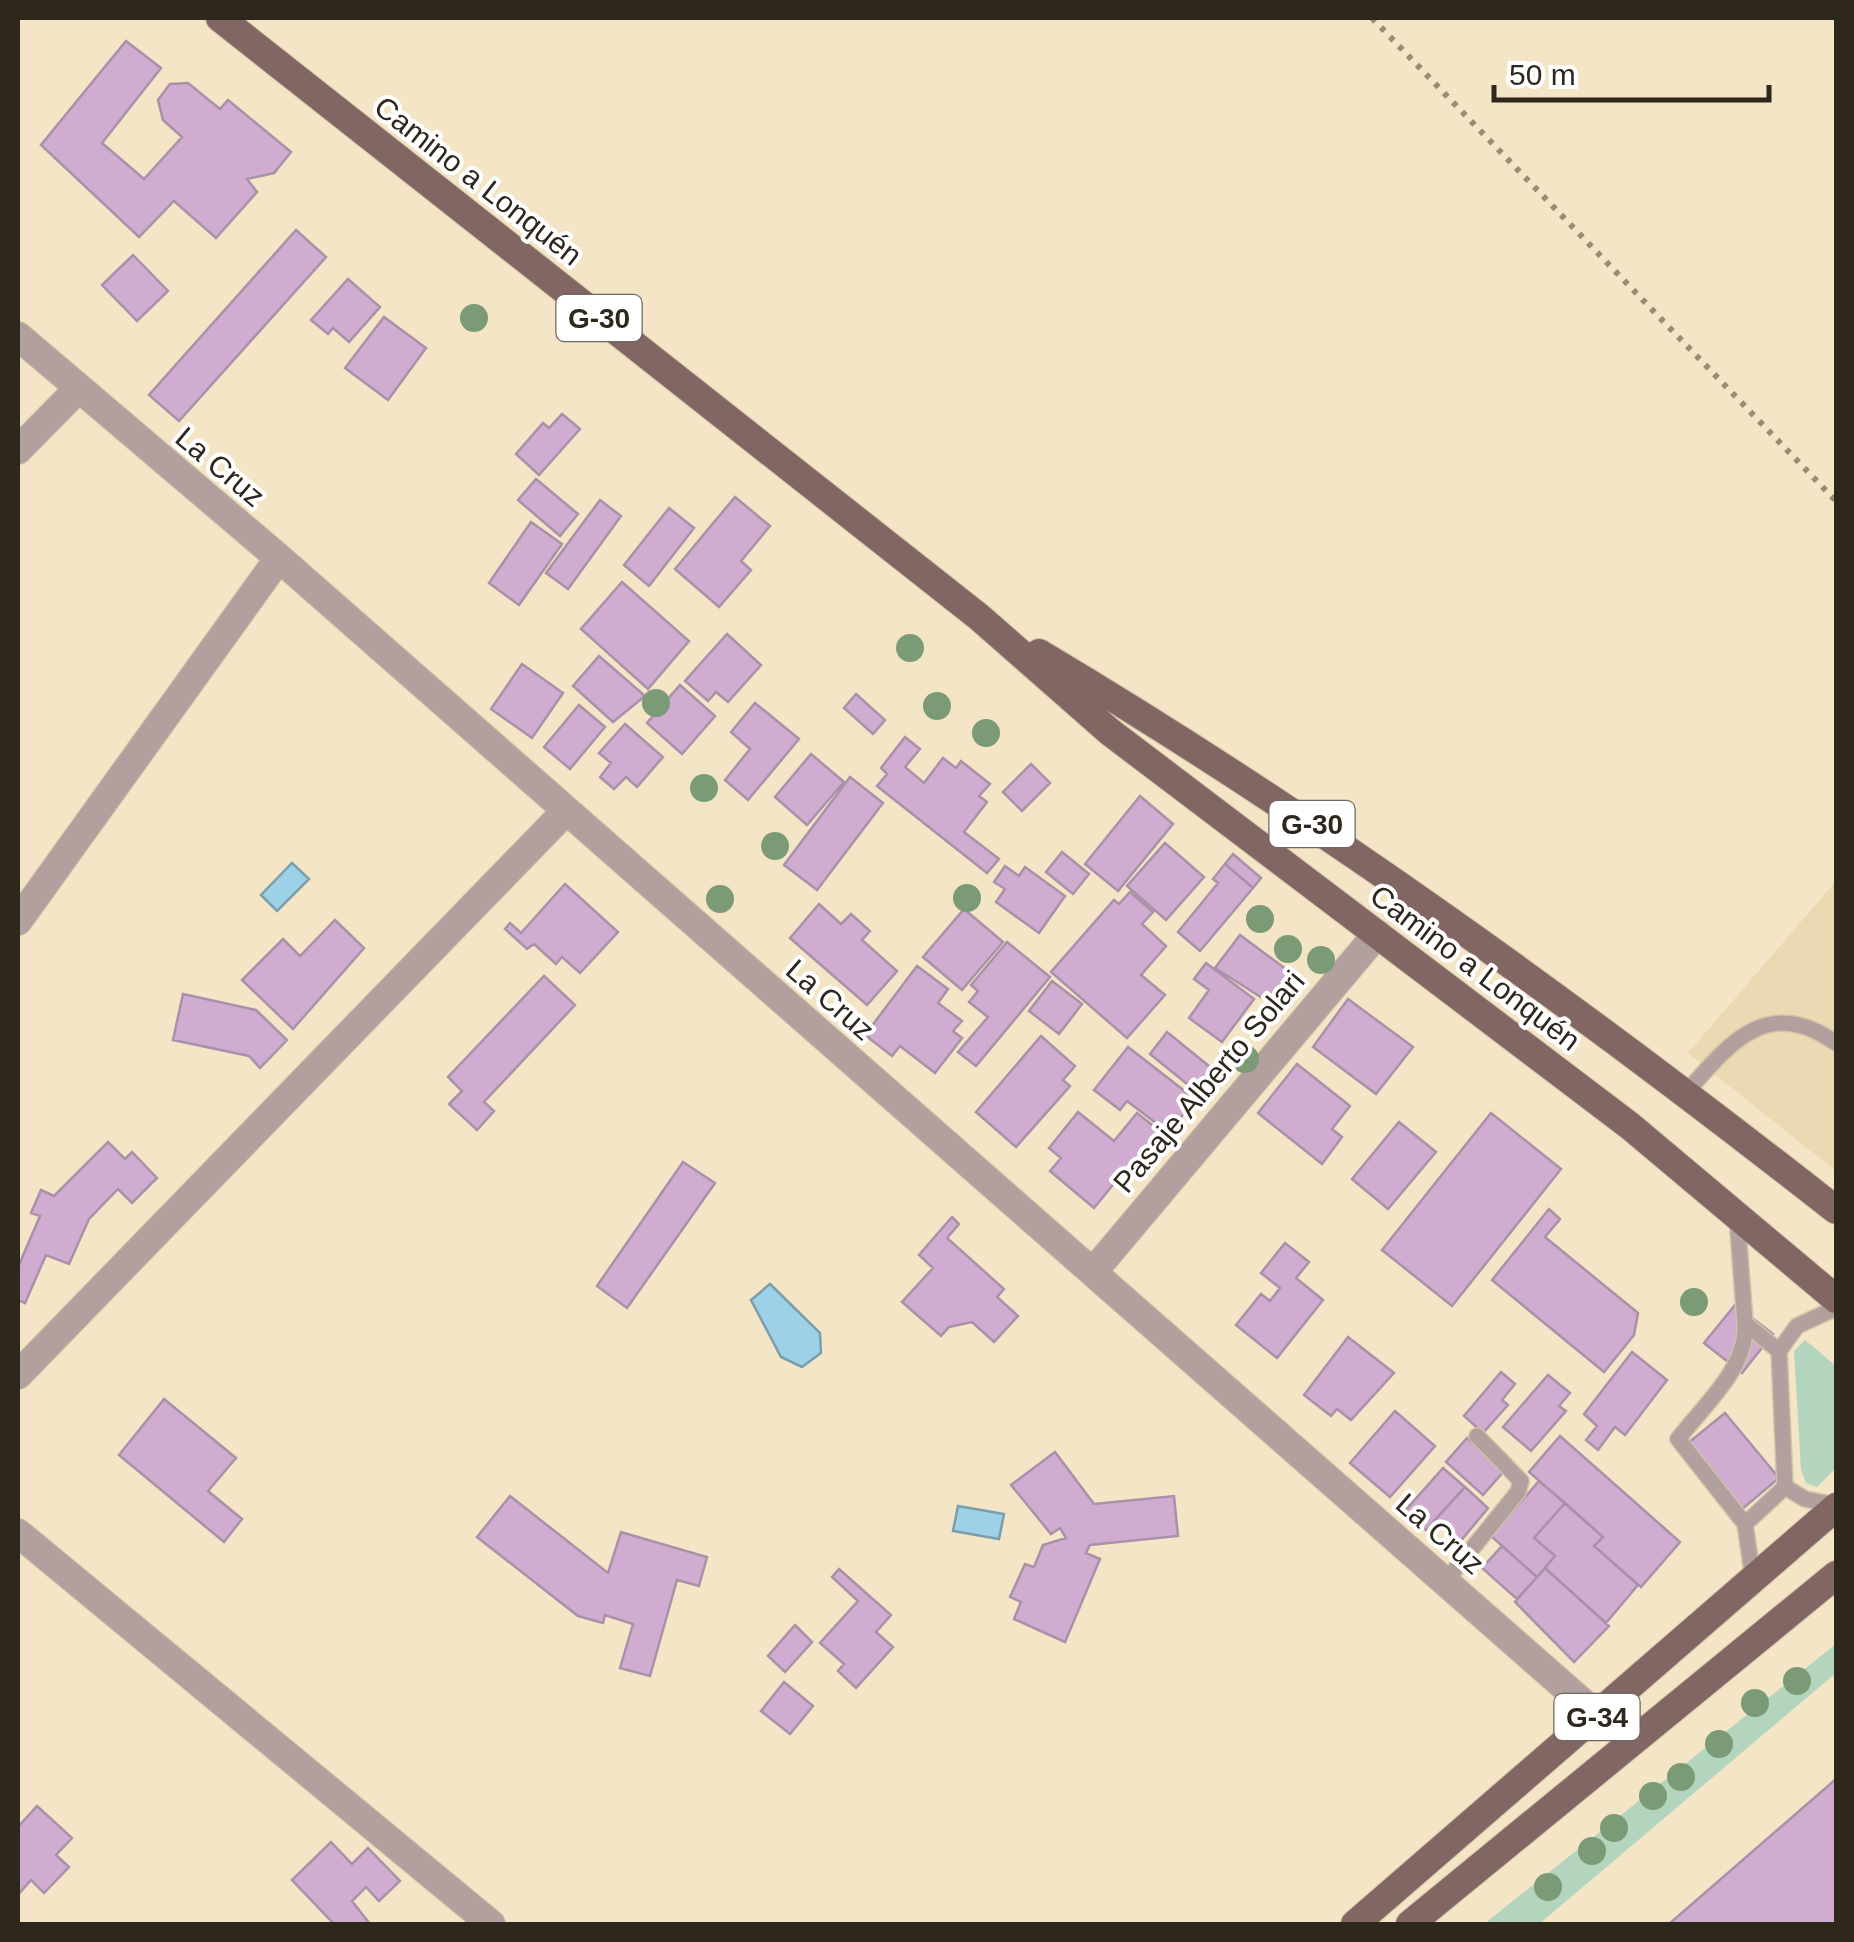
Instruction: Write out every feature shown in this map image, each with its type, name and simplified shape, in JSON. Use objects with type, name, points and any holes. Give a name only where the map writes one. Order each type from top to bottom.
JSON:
[{"type":"main road","name":"Camino a Lonquén","points":[[220,18],[979,617],[1110,732],[1630,1126],[1836,1299]]},
{"type":"main road","name":"Camino a Lonquén","points":[[979,617],[1330,836],[1686,1093],[1836,1210]]},
{"type":"main road","name":"G-34","points":[[1355,1924],[1836,1506]]},
{"type":"main road","name":"G-34","points":[[1410,1924],[1836,1575]]},
{"type":"street","name":"La Cruz","points":[[18,336],[279,558],[1598,1716]]},
{"type":"street","points":[[18,450],[78,390]]},
{"type":"street","points":[[18,920],[279,558]]},
{"type":"street","points":[[18,1375],[565,812]]},
{"type":"street","name":"Pasaje Alberto Solari","points":[[1092,1272],[1376,934]]},
{"type":"street","points":[[18,1534],[491,1924]]},
{"type":"lane","points":[[1686,1093],[1722,1050],[1759,1025],[1796,1024],[1836,1043]]},
{"type":"lane","points":[[1738,1217],[1746,1343],[1736,1365],[1678,1439],[1744,1524],[1754,1580]]},
{"type":"lane","points":[[1785,1487],[1779,1351],[1798,1326],[1836,1308]]},
{"type":"lane","points":[[1745,1323],[1779,1351]]},
{"type":"lane","points":[[1446,1582],[1518,1492],[1521,1482],[1477,1436]]},
{"type":"lane","points":[[1744,1524],[1785,1487]]},
{"type":"lane","points":[[1785,1487],[1805,1498],[1836,1506]]},
{"type":"path","points":[[1372,18],[1836,501]]},
{"type":"shaded area","points":[[1836,881],[1836,1171],[1688,1053]]},
{"type":"green space","points":[[1805,1340],[1836,1366],[1836,1468],[1817,1487],[1806,1483],[1801,1470],[1794,1351]]},
{"type":"green space","points":[[1836,1644],[1836,1673],[1539,1924],[1484,1924]]},
{"type":"water","points":[[292,863],[309,879],[277,911],[261,895]]},
{"type":"water","points":[[770,1284],[820,1333],[821,1353],[802,1367],[781,1357],[751,1300]]},
{"type":"water","points":[[958,1506],[1004,1514],[999,1539],[953,1531]]},
{"type":"building","points":[[126,41],[161,68],[102,143],[144,179],[182,137],[163,120],[158,100],[170,84],[188,83],[220,109],[228,100],[291,152],[274,173],[247,179],[257,192],[216,238],[174,201],[139,237],[41,145]]},
{"type":"building","points":[[296,230],[326,257],[179,421],[149,395]]},
{"type":"building","points":[[133,255],[168,291],[137,321],[102,285]]},
{"type":"building","points":[[348,279],[380,307],[349,342],[333,328],[328,334],[311,320]]},
{"type":"building","points":[[384,317],[426,348],[388,400],[345,368]]},
{"type":"building","points":[[562,414],[580,429],[539,475],[516,454],[543,423],[549,428]]},
{"type":"building","points":[[536,479],[578,514],[560,536],[518,500]]},
{"type":"building","points":[[735,497],[770,526],[741,561],[751,570],[719,607],[675,569]]},
{"type":"building","points":[[600,500],[621,516],[568,589],[546,573]]},
{"type":"building","points":[[669,508],[694,528],[649,586],[624,565]]},
{"type":"building","points":[[531,522],[562,544],[519,605],[489,583]]},
{"type":"building","points":[[622,582],[689,641],[648,689],[581,629]]},
{"type":"building","points":[[727,634],[761,665],[728,702],[716,692],[708,701],[685,681]]},
{"type":"building","points":[[599,656],[645,696],[613,722],[573,686]]},
{"type":"building","points":[[522,664],[563,693],[532,738],[491,709]]},
{"type":"building","points":[[680,685],[715,716],[682,754],[647,723]]},
{"type":"building","points":[[856,694],[885,720],[873,734],[844,708]]},
{"type":"building","points":[[755,703],[799,739],[748,800],[725,780],[750,749],[731,732]]},
{"type":"building","points":[[579,705],[605,727],[570,769],[544,747]]},
{"type":"building","points":[[625,724],[663,757],[637,787],[626,777],[614,789],[600,777],[611,763],[599,753]]},
{"type":"building","points":[[905,737],[920,749],[905,767],[924,783],[943,758],[956,768],[961,761],[990,784],[979,796],[987,802],[964,832],[999,859],[987,873],[877,786],[887,774],[881,768]]},
{"type":"building","points":[[811,754],[844,782],[807,825],[775,797]]},
{"type":"building","points":[[1031,764],[1050,783],[1022,811],[1003,792]]},
{"type":"building","points":[[850,777],[883,803],[817,890],[784,865]]},
{"type":"building","points":[[1140,796],[1173,824],[1118,891],[1085,864]]},
{"type":"building","points":[[1165,843],[1204,877],[1166,920],[1127,886]]},
{"type":"building","points":[[1062,852],[1089,874],[1073,894],[1046,872]]},
{"type":"building","points":[[1233,854],[1261,878],[1253,888],[1225,864]]},
{"type":"building","points":[[1225,864],[1253,888],[1200,951],[1178,932],[1218,883],[1213,879]]},
{"type":"building","points":[[1005,866],[1019,876],[1025,867],[1065,896],[1039,933],[996,902],[1005,889],[994,882]]},
{"type":"building","points":[[565,884],[618,932],[580,973],[562,957],[556,964],[534,944],[527,949],[505,929],[510,923],[521,933]]},
{"type":"building","points":[[1130,892],[1153,912],[1142,924],[1166,946],[1141,975],[1165,995],[1127,1038],[1051,972],[1114,900],[1119,904]]},
{"type":"building","points":[[819,904],[841,924],[851,914],[870,931],[862,940],[897,971],[867,1005],[790,938]]},
{"type":"building","points":[[964,909],[1003,942],[962,990],[923,957]]},
{"type":"building","points":[[335,920],[364,948],[293,1029],[242,980],[283,939],[300,956]]},
{"type":"building","points":[[1240,935],[1294,975],[1273,1005],[1215,968]]},
{"type":"building","points":[[1007,942],[1050,977],[976,1066],[958,1052],[988,1017],[969,1002],[978,991],[971,985]]},
{"type":"building","points":[[1206,963],[1254,999],[1222,1042],[1189,1018],[1209,990],[1194,979]]},
{"type":"building","points":[[917,966],[948,989],[938,1003],[962,1021],[953,1031],[962,1038],[935,1073],[900,1046],[892,1056],[865,1035]]},
{"type":"building","points":[[544,976],[575,1005],[484,1102],[494,1111],[477,1130],[449,1104],[462,1091],[448,1077]]},
{"type":"building","points":[[1052,981],[1082,1004],[1059,1034],[1029,1011]]},
{"type":"building","points":[[183,994],[256,1010],[287,1040],[260,1068],[249,1056],[173,1040]]},
{"type":"building","points":[[1348,999],[1413,1047],[1376,1094],[1313,1047]]},
{"type":"building","points":[[1167,1032],[1220,1075],[1202,1096],[1150,1054]]},
{"type":"building","points":[[1041,1036],[1075,1066],[1063,1080],[1070,1086],[1016,1147],[976,1112]]},
{"type":"building","points":[[1128,1047],[1195,1099],[1169,1133],[1127,1101],[1120,1110],[1094,1090]]},
{"type":"building","points":[[1297,1064],[1350,1106],[1332,1129],[1342,1137],[1322,1164],[1258,1113]]},
{"type":"building","points":[[1078,1112],[1114,1141],[1137,1113],[1166,1136],[1129,1181],[1121,1175],[1094,1208],[1050,1171],[1061,1158],[1049,1148]]},
{"type":"building","points":[[1491,1113],[1561,1169],[1452,1306],[1382,1250]]},
{"type":"building","points":[[1399,1122],[1436,1152],[1388,1209],[1352,1179]]},
{"type":"building","points":[[108,1142],[125,1159],[132,1152],[157,1178],[132,1203],[118,1189],[89,1219],[69,1264],[46,1255],[25,1303],[18,1300],[18,1267],[40,1216],[31,1213],[41,1190],[54,1196]]},
{"type":"building","points":[[683,1162],[715,1183],[627,1308],[597,1286]]},
{"type":"building","points":[[1549,1209],[1560,1219],[1545,1237],[1638,1313],[1634,1335],[1604,1372],[1492,1280]]},
{"type":"building","points":[[952,1217],[959,1224],[947,1238],[1004,1289],[997,1297],[1018,1316],[994,1342],[972,1322],[949,1327],[941,1336],[902,1302],[933,1268],[919,1255]]},
{"type":"building","points":[[1285,1243],[1309,1262],[1296,1278],[1323,1300],[1277,1358],[1236,1325],[1261,1294],[1270,1301],[1280,1288],[1261,1273]]},
{"type":"building","points":[[1735,1305],[1773,1334],[1742,1373],[1704,1343]]},
{"type":"building","points":[[1348,1337],[1394,1373],[1351,1420],[1337,1409],[1331,1416],[1304,1395]]},
{"type":"building","points":[[1632,1352],[1667,1380],[1625,1435],[1615,1427],[1598,1450],[1586,1440],[1597,1426],[1584,1414]]},
{"type":"building","points":[[1501,1372],[1515,1384],[1502,1400],[1508,1405],[1483,1433],[1464,1416]]},
{"type":"building","points":[[1548,1375],[1570,1393],[1559,1406],[1566,1411],[1531,1451],[1503,1427]]},
{"type":"building","points":[[164,1399],[236,1458],[208,1491],[242,1519],[224,1542],[119,1455]]},
{"type":"building","points":[[1395,1411],[1435,1446],[1390,1497],[1350,1463]]},
{"type":"building","points":[[1725,1413],[1779,1478],[1741,1510],[1687,1444]]},
{"type":"building","points":[[1560,1436],[1680,1542],[1641,1587],[1594,1546],[1603,1537],[1529,1472]]},
{"type":"building","points":[[1467,1438],[1504,1471],[1483,1495],[1446,1462]]},
{"type":"building","points":[[1055,1452],[1094,1504],[1174,1496],[1178,1536],[1090,1545],[1086,1553],[1100,1559],[1065,1642],[1014,1619],[1021,1602],[1010,1597],[1025,1564],[1034,1567],[1043,1545],[1066,1538],[1060,1528],[1051,1534],[1011,1485]]},
{"type":"building","points":[[1443,1468],[1465,1487],[1426,1530],[1405,1511]]},
{"type":"building","points":[[1539,1481],[1565,1503],[1534,1538],[1555,1556],[1537,1577],[1491,1536]]},
{"type":"building","points":[[1465,1487],[1488,1508],[1459,1543],[1434,1521]]},
{"type":"building","points":[[510,1496],[608,1573],[621,1532],[707,1557],[699,1586],[677,1580],[650,1676],[620,1668],[633,1624],[605,1615],[603,1623],[578,1616],[477,1537]]},
{"type":"building","points":[[1565,1503],[1603,1537],[1594,1546],[1638,1585],[1606,1623],[1545,1568],[1555,1556],[1534,1538]]},
{"type":"building","points":[[1502,1546],[1537,1577],[1517,1599],[1482,1568]]},
{"type":"building","points":[[1545,1568],[1609,1626],[1574,1662],[1515,1602]]},
{"type":"building","points":[[839,1569],[891,1615],[876,1632],[893,1647],[856,1688],[838,1671],[844,1664],[820,1643],[858,1601],[832,1577]]},
{"type":"building","points":[[795,1625],[812,1642],[785,1672],[768,1656]]},
{"type":"building","points":[[784,1682],[813,1706],[790,1734],[761,1711]]},
{"type":"building","points":[[1836,1779],[1836,1924],[1669,1924]]},
{"type":"building","points":[[37,1806],[72,1838],[56,1855],[69,1867],[44,1893],[31,1880],[18,1895],[18,1827]]},
{"type":"building","points":[[331,1842],[352,1864],[368,1848],[400,1881],[379,1901],[366,1887],[352,1901],[370,1924],[334,1924],[292,1880]]}]
